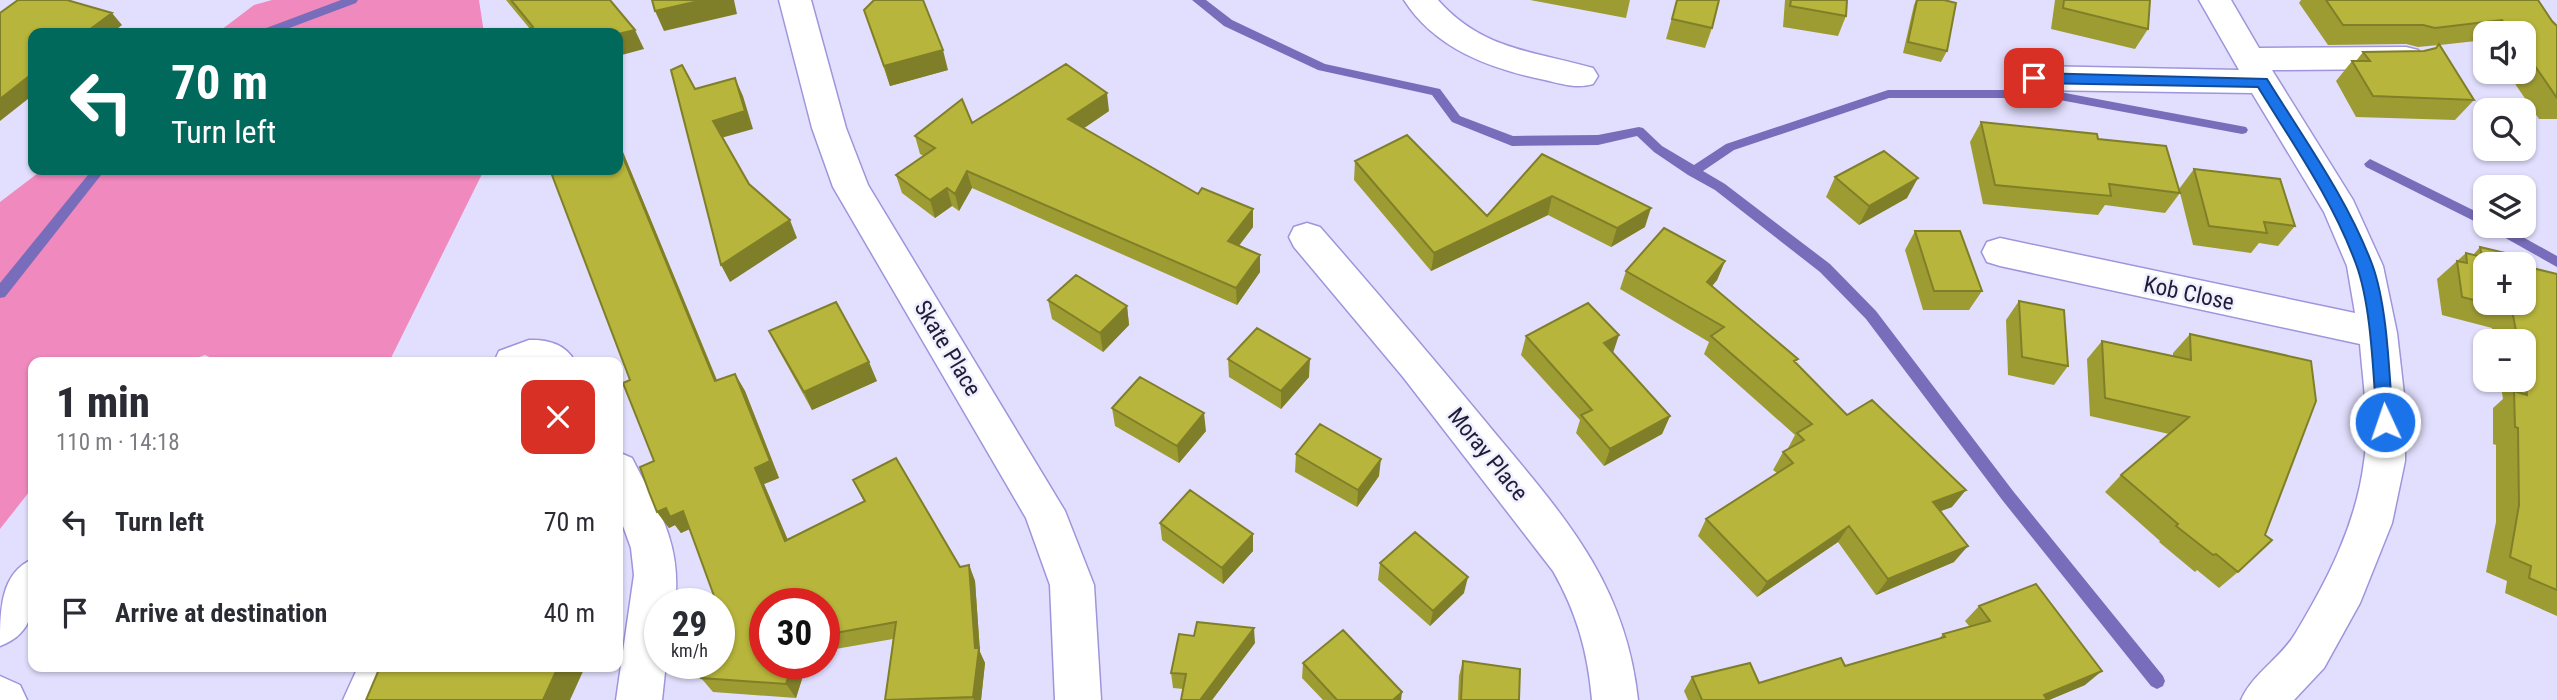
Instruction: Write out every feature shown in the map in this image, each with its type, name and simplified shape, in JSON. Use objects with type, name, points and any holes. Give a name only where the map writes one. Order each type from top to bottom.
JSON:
[{"type":"street","name":"Skate Place","points":[[795,0],[829,128],[851,187],[1044,511],[1072,585],[1078,700]]},
{"type":"street","points":[[1420,0],[1438,22],[1462,41],[1485,53],[1580,76]]},
{"type":"street","points":[[2215,0],[2340,209],[2365,266],[2378,333],[2385,403],[2385,461],[2371,523],[2345,589],[2308,653],[2264,700]]},
{"type":"street","points":[[2034,78],[2256,71],[2406,58]]},
{"type":"street","name":"Moray Place","points":[[1307,237],[1417,366],[1556,539],[1575,567],[1590,594],[1604,636],[1615,700]]},
{"type":"street","name":"Kob Close","points":[[2000,252],[2378,333]]},
{"type":"street","points":[[520,357],[543,354],[548,357]]},
{"type":"street","points":[[623,481],[645,528],[655,561],[639,700]]},
{"type":"street","points":[[0,626],[28,585]]},
{"type":"street","points":[[366,700],[378,672]]},
{"type":"shaded area","points":[[272,0],[479,0],[483,28],[224,28],[254,5]]},
{"type":"shaded area","points":[[35,175],[482,175],[391,357],[28,357],[28,493],[0,529],[0,202]]},
{"type":"building","points":[[18,0],[67,0],[112,13],[92,28],[28,28],[28,77],[0,99],[0,13]]},
{"type":"building","points":[[511,0],[610,0],[635,30],[623,33],[623,28],[531,28],[533,27]]},
{"type":"building","points":[[652,0],[703,0],[655,11]]},
{"type":"building","points":[[874,0],[923,0],[943,50],[884,66],[864,10]]},
{"type":"building","points":[[1677,0],[1719,0],[1712,28],[1672,19]]},
{"type":"building","points":[[1791,0],[1847,0],[1846,16],[1790,6]]},
{"type":"building","points":[[1917,0],[1956,3],[1947,51],[1908,42]]},
{"type":"building","points":[[2064,0],[2150,0],[2148,29],[2063,8]]},
{"type":"building","points":[[2326,0],[2538,0],[2557,26],[2557,98],[2536,67],[2536,21],[2473,21],[2473,23],[2435,28],[2423,25],[2343,25]]},
{"type":"building","points":[[2439,44],[2473,100],[2373,96],[2352,61],[2370,61],[2363,52],[2424,51],[2436,48]]},
{"type":"building","points":[[1066,64],[1107,93],[1068,119],[1198,194],[1202,188],[1253,209],[1228,241],[1260,255],[1236,288],[967,171],[955,194],[947,188],[930,200],[896,175],[935,148],[915,136],[962,99],[972,123]]},
{"type":"building","points":[[682,65],[695,89],[735,78],[745,111],[713,121],[749,184],[790,220],[721,265],[671,70]]},
{"type":"building","points":[[1981,122],[2097,134],[2098,139],[2166,146],[2180,193],[2109,184],[2111,196],[1995,185]]},
{"type":"building","points":[[1407,135],[1487,216],[1542,154],[1651,208],[1617,228],[1552,196],[1434,253],[1355,161]]},
{"type":"building","points":[[1884,151],[1918,178],[1869,206],[1835,177]]},
{"type":"building","points":[[623,157],[715,381],[735,374],[770,461],[755,468],[785,541],[865,501],[853,480],[896,458],[960,567],[969,565],[975,648],[979,648],[973,697],[885,700],[896,622],[840,632],[840,588],[749,588],[749,679],[788,679],[786,684],[715,679],[735,679],[735,588],[711,588],[683,511],[670,517],[666,508],[657,512],[640,467],[654,461],[623,383],[630,380],[552,175],[623,175]]},
{"type":"building","points":[[2194,169],[2280,179],[2295,226],[2264,222],[2267,233],[2209,226]]},
{"type":"building","points":[[1664,228],[1725,261],[1707,282],[1798,359],[1794,361],[1847,415],[1872,400],[1966,490],[1933,502],[1968,546],[1888,579],[1849,526],[1767,582],[1706,519],[1793,463],[1783,452],[1804,440],[1797,433],[1812,424],[1711,336],[1724,327],[1626,271]]},
{"type":"building","points":[[1915,231],[1960,231],[1982,291],[1934,291]]},
{"type":"building","points":[[2480,247],[2501,252],[2481,252]]},
{"type":"building","points":[[2466,253],[2473,255],[2473,300],[2462,297],[2457,261],[2467,263]]},
{"type":"building","points":[[2536,269],[2557,274],[2557,590],[2529,578],[2531,566],[2510,557],[2519,505],[2518,428],[2515,427],[2514,392],[2527,395],[2527,392],[2536,392],[2536,329],[2516,329],[2513,315],[2536,315]]},
{"type":"building","points":[[1076,275],[1127,306],[1100,333],[1048,300]]},
{"type":"building","points":[[2019,301],[2064,310],[2068,366],[2022,357]]},
{"type":"building","points":[[836,302],[869,362],[804,392],[769,331]]},
{"type":"building","points":[[1588,303],[1619,335],[1604,343],[1670,416],[1610,449],[1581,415],[1592,410],[1526,336]]},
{"type":"building","points":[[1257,328],[1310,359],[1281,391],[1228,359]]},
{"type":"building","points":[[2190,334],[2311,361],[2316,401],[2265,535],[2272,540],[2238,572],[2176,526],[2178,524],[2121,475],[2189,417],[2105,398],[2102,341],[2191,360]]},
{"type":"building","points":[[1140,377],[1204,413],[1177,446],[1112,408]]},
{"type":"building","points":[[1320,424],[1381,459],[1358,490],[1296,454]]},
{"type":"building","points":[[1190,490],[1253,534],[1222,568],[1160,523]]},
{"type":"building","points":[[1415,532],[1468,577],[1433,611],[1380,563]]},
{"type":"building","points":[[2036,584],[2102,671],[2044,695],[2047,700],[1702,700],[1692,677],[1750,663],[1759,683],[1841,658],[1845,666],[1990,621],[1979,606]]},
{"type":"building","points":[[1197,622],[1254,628],[1200,700],[1181,700],[1186,674],[1171,673],[1179,634],[1194,636]]},
{"type":"building","points":[[1343,630],[1402,692],[1393,700],[1337,700],[1303,663]]},
{"type":"building","points":[[1463,661],[1520,669],[1519,700],[1461,700]]},
{"type":"building","points":[[378,672],[556,672],[543,700],[366,700]]},
{"type":"waterway","points":[[278,28],[352,0]]},
{"type":"waterway","points":[[1198,0],[1228,23],[1322,67],[1436,92],[1456,119],[1512,141],[1598,140],[1639,131],[1658,149],[1694,171]]},
{"type":"waterway","points":[[1694,171],[1730,147],[1888,94],[2049,94],[2242,130]]},
{"type":"waterway","points":[[2370,164],[2473,216]]},
{"type":"waterway","points":[[1694,171],[1720,187],[1825,268],[1871,315],[2008,496],[2157,681]]},
{"type":"waterway","points":[[0,293],[95,175]]},
{"type":"waterway","points":[[2514,238],[2557,262]]},
{"type":"route","points":[[2034,78],[2262,82],[2340,209],[2365,266],[2378,333],[2385,422]]}]
